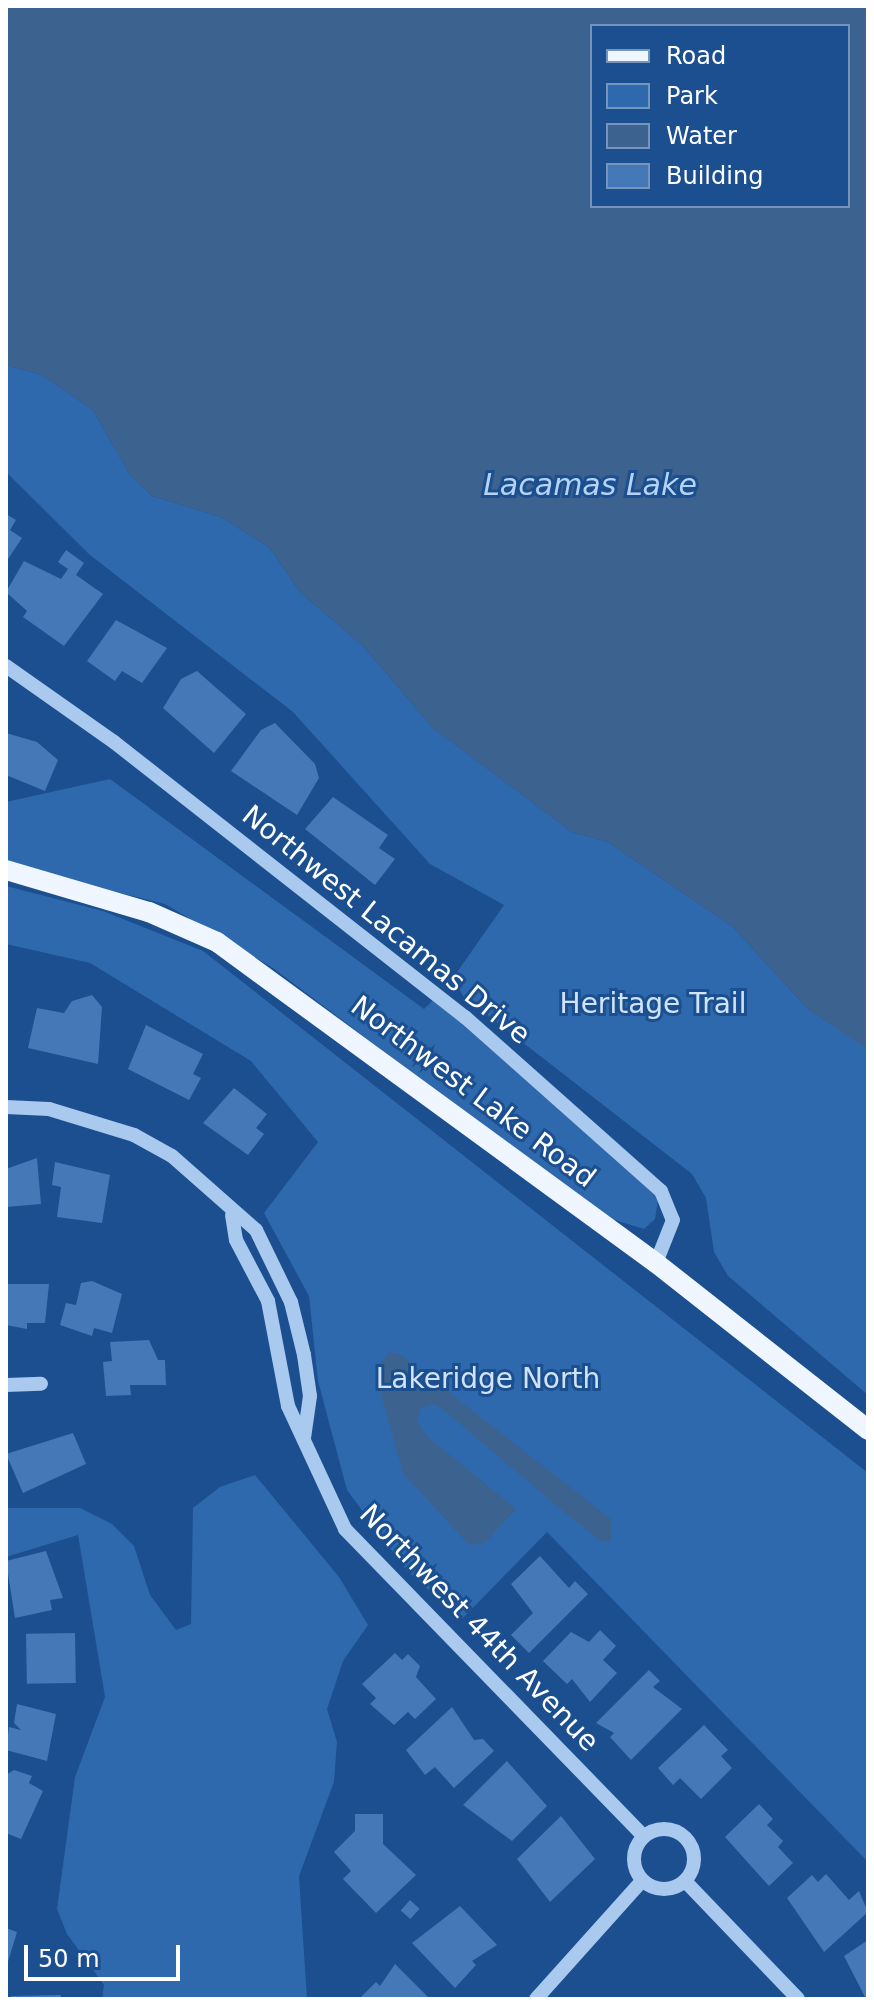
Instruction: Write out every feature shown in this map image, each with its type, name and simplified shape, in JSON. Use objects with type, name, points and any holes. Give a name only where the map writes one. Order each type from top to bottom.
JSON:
[{"type":"main road","name":"Northwest Lake Road","points":[[6,870],[106,897],[217,942],[656,1263],[868,1430]]},
{"type":"street","name":"Northwest Lacamas Drive","points":[[6,666],[114,742],[465,1017],[661,1191],[673,1220],[656,1263]]},
{"type":"street","name":"Northwest 44th Avenue","points":[[6,1107],[49,1109],[134,1135],[172,1156],[232,1215],[256,1230],[291,1302],[310,1396],[304,1438]]},
{"type":"street","name":"Northwest 44th Avenue","points":[[232,1215],[236,1240],[268,1301],[288,1406],[304,1438],[317,1481],[354,1541],[644,1836]]},
{"type":"street","points":[[6,1385],[41,1384]]},
{"type":"street","points":[[666,1829],[686,1839],[694,1860],[685,1881],[664,1890],[642,1881],[633,1861],[644,1836],[666,1829]]},
{"type":"street","points":[[536,1999],[642,1881]]},
{"type":"street","points":[[685,1881],[798,1999]]},
{"type":"green space","name":"Heritage Trail","points":[[6,365],[42,375],[93,410],[130,475],[152,496],[221,517],[269,547],[300,592],[363,646],[433,728],[572,832],[608,842],[733,927],[808,1009],[867,1048],[868,1395],[728,1276],[714,1252],[706,1198],[692,1174],[463,996],[453,978],[504,905],[430,864],[293,712],[90,555],[6,472]]},
{"type":"green space","points":[[110,779],[424,1009],[436,997],[659,1194],[655,1219],[644,1229],[602,1216],[273,968],[165,904],[6,865],[6,802]]},
{"type":"green space","name":"Lakeridge North","points":[[6,886],[103,911],[203,951],[868,1473],[868,1862],[547,1532],[462,1619],[407,1571],[347,1490],[318,1381],[309,1296],[264,1213],[318,1142],[251,1061],[90,963],[6,944]]},
{"type":"green space","points":[[255,1475],[339,1577],[368,1625],[343,1661],[327,1709],[337,1742],[334,1782],[299,1876],[307,1999],[102,1999],[104,1985],[67,1934],[57,1909],[75,1777],[105,1697],[78,1535],[6,1557],[6,1508],[80,1508],[112,1524],[134,1546],[150,1595],[176,1630],[191,1624],[193,1508],[220,1487]]},
{"type":"water","name":"Lacamas Lake","points":[[6,6],[868,6],[868,1050],[808,1009],[733,927],[608,842],[572,832],[433,728],[363,646],[300,592],[269,547],[221,517],[152,496],[130,475],[93,410],[42,375],[6,365]]},
{"type":"water","points":[[389,1352],[401,1355],[611,1519],[611,1541],[601,1541],[434,1404],[421,1408],[417,1421],[427,1436],[516,1509],[485,1543],[469,1545],[403,1473],[378,1383],[379,1365]]},
{"type":"building","points":[[6,514],[16,520],[10,530],[22,538],[6,562]]},
{"type":"building","points":[[66,550],[84,563],[76,575],[103,594],[64,646],[23,617],[27,611],[6,592],[24,561],[61,579],[68,569],[58,562]]},
{"type":"building","points":[[116,620],[167,648],[142,683],[122,671],[115,681],[87,661]]},
{"type":"building","points":[[197,671],[246,714],[214,753],[163,708],[181,679]]},
{"type":"building","points":[[275,723],[315,764],[319,778],[297,815],[231,771],[261,730]]},
{"type":"building","points":[[6,733],[37,742],[58,760],[45,791],[6,775]]},
{"type":"building","points":[[333,797],[388,835],[379,848],[395,859],[375,885],[305,829]]},
{"type":"building","points":[[92,995],[102,1007],[98,1064],[28,1048],[37,1008],[64,1013],[72,1001]]},
{"type":"building","points":[[146,1025],[203,1054],[193,1074],[201,1078],[189,1100],[128,1069]]},
{"type":"building","points":[[234,1088],[267,1114],[256,1128],[264,1134],[248,1155],[203,1123]]},
{"type":"building","points":[[37,1158],[41,1204],[6,1207],[6,1169]]},
{"type":"building","points":[[55,1162],[110,1175],[102,1223],[57,1217],[61,1187],[52,1185]]},
{"type":"building","points":[[92,1281],[122,1294],[112,1333],[94,1328],[92,1336],[60,1325],[66,1303],[76,1305],[81,1283]]},
{"type":"building","points":[[6,1284],[49,1284],[45,1323],[27,1323],[27,1329],[6,1325]]},
{"type":"building","points":[[149,1340],[158,1360],[165,1360],[166,1385],[130,1385],[131,1395],[106,1396],[103,1362],[112,1361],[110,1342]]},
{"type":"building","points":[[73,1433],[86,1464],[23,1493],[6,1454]]},
{"type":"building","points":[[46,1551],[63,1598],[50,1600],[52,1610],[15,1618],[6,1561]]},
{"type":"building","points":[[540,1556],[569,1588],[575,1581],[588,1594],[529,1653],[511,1635],[533,1613],[511,1584]]},
{"type":"building","points":[[600,1630],[616,1646],[603,1660],[617,1673],[590,1702],[572,1679],[567,1684],[543,1661],[571,1632],[589,1642]]},
{"type":"building","points":[[75,1633],[76,1683],[27,1684],[26,1634]]},
{"type":"building","points":[[395,1653],[402,1660],[408,1654],[420,1666],[416,1677],[436,1699],[415,1719],[408,1712],[394,1725],[370,1704],[376,1698],[362,1684]]},
{"type":"building","points":[[649,1670],[660,1681],[653,1687],[682,1709],[631,1760],[610,1737],[614,1733],[596,1723]]},
{"type":"building","points":[[17,1704],[56,1714],[47,1761],[6,1750],[9,1727],[21,1730],[14,1723]]},
{"type":"building","points":[[452,1707],[474,1740],[483,1739],[494,1751],[454,1788],[435,1767],[425,1775],[406,1750]]},
{"type":"building","points":[[704,1725],[728,1750],[721,1756],[732,1768],[701,1799],[680,1778],[673,1785],[658,1768]]},
{"type":"building","points":[[507,1761],[547,1806],[512,1841],[463,1805]]},
{"type":"building","points":[[14,1770],[32,1776],[29,1783],[43,1791],[21,1839],[6,1833],[6,1775]]},
{"type":"building","points":[[759,1804],[773,1819],[767,1825],[783,1841],[778,1847],[793,1863],[769,1886],[725,1837]]},
{"type":"building","points":[[355,1814],[383,1814],[383,1844],[416,1875],[376,1913],[343,1879],[351,1871],[334,1852],[355,1831]]},
{"type":"building","points":[[561,1816],[595,1859],[550,1902],[517,1859]]},
{"type":"building","points":[[826,1874],[849,1900],[859,1891],[868,1912],[824,1952],[787,1898],[812,1875],[818,1882]]},
{"type":"building","points":[[410,1900],[420,1909],[410,1919],[401,1910]]},
{"type":"building","points":[[460,1906],[497,1945],[472,1961],[476,1965],[455,1988],[412,1943]]},
{"type":"building","points":[[6,1928],[17,1932],[7,1965],[6,1964]]},
{"type":"building","points":[[868,1940],[868,1999],[866,1999],[844,1956]]},
{"type":"building","points":[[395,1964],[430,1999],[359,1999],[376,1982],[380,1986]]},
{"type":"building","points":[[61,1995],[61,1999],[11,1999],[11,1996]]}]
